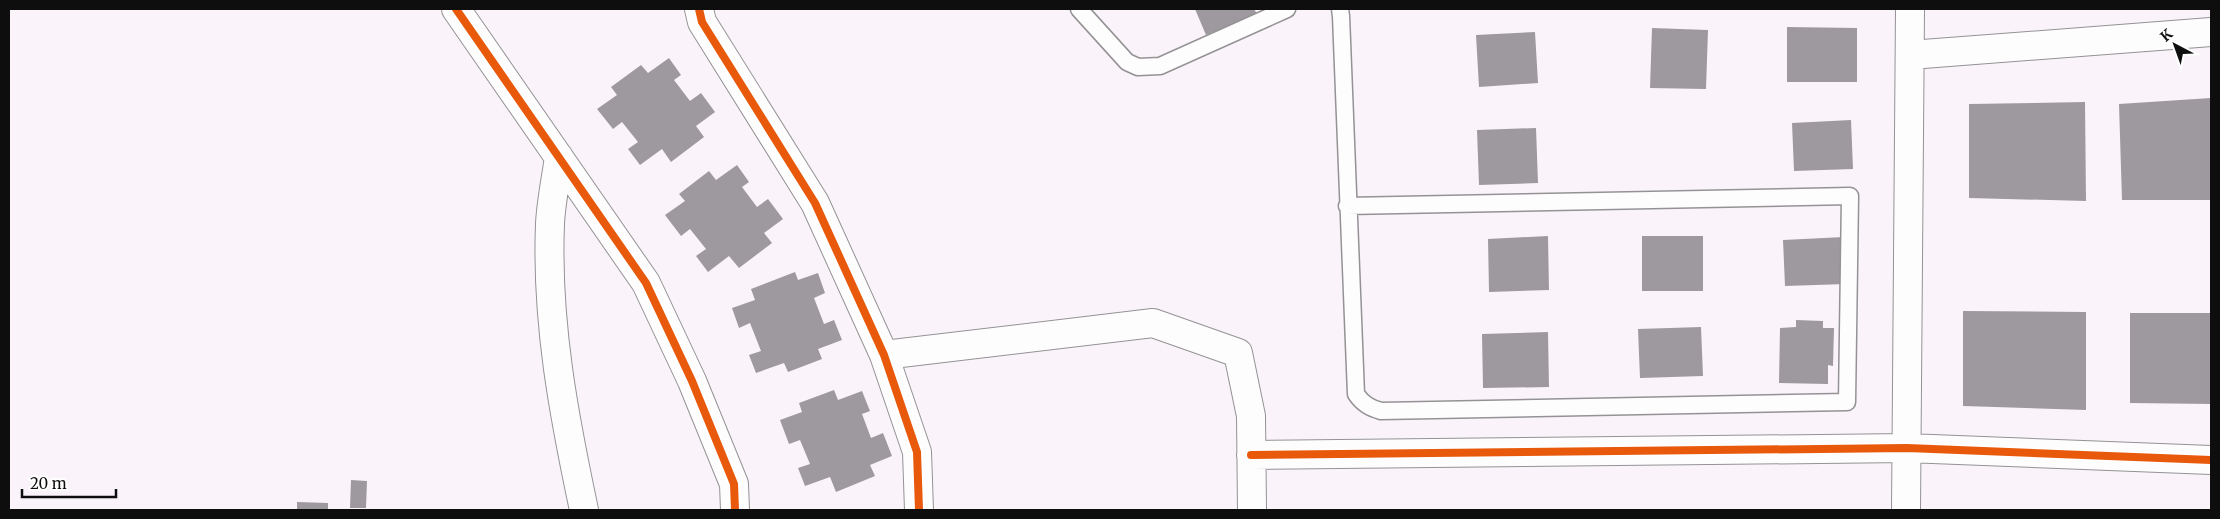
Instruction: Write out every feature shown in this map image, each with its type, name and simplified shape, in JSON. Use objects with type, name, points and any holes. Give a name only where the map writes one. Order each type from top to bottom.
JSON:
[{"type":"street","points":[[456,9],[646,283],[692,381],[734,484],[734,510]]},
{"type":"street","points":[[699,9],[702,22],[815,203],[884,355],[917,452],[918,510]]},
{"type":"street","points":[[1906,510],[1910,9]]},
{"type":"street","points":[[1910,55],[2211,32]]},
{"type":"street","points":[[559,157],[550,224],[552,327],[563,411],[584,510]]},
{"type":"street","points":[[884,355],[1153,323],[1238,353],[1251,416],[1252,510]]},
{"type":"street","points":[[1251,455],[1907,448],[2211,460]]},
{"type":"lane","points":[[1078,9],[1128,62],[1149,68],[1160,66],[1287,9]]},
{"type":"lane","points":[[1340,9],[1348,206],[1356,394],[1362,402],[1372,409],[1401,411],[1846,402],[1850,196],[1348,206]]},
{"type":"building","points":[[1195,9],[1254,9],[1257,14],[1206,35]]},
{"type":"building","points":[[1787,27],[1857,28],[1857,82],[1787,82]]},
{"type":"building","points":[[1652,28],[1708,30],[1706,89],[1650,88]]},
{"type":"building","points":[[1535,32],[1538,83],[1479,87],[1476,35]]},
{"type":"building","points":[[669,58],[681,75],[674,80],[690,101],[701,93],[715,112],[696,126],[704,137],[671,162],[662,149],[640,165],[628,149],[638,142],[622,122],[613,129],[597,109],[617,95],[611,87],[641,65],[648,73]]},
{"type":"building","points":[[2211,98],[2211,200],[2122,200],[2119,104]]},
{"type":"building","points":[[2085,102],[2086,201],[1969,198],[1969,104]]},
{"type":"building","points":[[1851,120],[1853,169],[1794,171],[1792,123]]},
{"type":"building","points":[[1536,128],[1538,183],[1479,185],[1477,130]]},
{"type":"building","points":[[737,165],[749,182],[742,187],[757,207],[768,199],[783,219],[764,233],[772,243],[739,268],[729,256],[708,272],[696,256],[706,249],[690,229],[681,236],[665,215],[685,201],[679,194],[709,171],[716,180]]},
{"type":"building","points":[[1548,236],[1549,290],[1489,292],[1488,239]]},
{"type":"building","points":[[1642,236],[1703,236],[1703,291],[1642,291]]},
{"type":"building","points":[[1844,237],[1846,284],[1785,286],[1783,240]]},
{"type":"building","points":[[795,272],[798,280],[818,273],[825,293],[814,298],[824,324],[834,320],[842,340],[818,349],[822,359],[788,372],[784,363],[756,373],[749,355],[761,351],[750,323],[739,328],[732,308],[755,300],[751,289]]},
{"type":"building","points":[[1963,311],[2086,312],[2086,410],[1963,406]]},
{"type":"building","points":[[2130,313],[2211,313],[2211,404],[2130,403]]},
{"type":"building","points":[[1796,320],[1823,321],[1823,328],[1834,328],[1833,366],[1828,365],[1828,384],[1779,383],[1780,328],[1796,327]]},
{"type":"building","points":[[1701,327],[1703,376],[1640,378],[1638,329]]},
{"type":"building","points":[[1548,332],[1549,387],[1483,388],[1482,334]]},
{"type":"building","points":[[834,390],[838,400],[862,391],[870,411],[862,414],[871,438],[883,433],[892,456],[870,465],[875,476],[836,492],[830,477],[805,486],[798,468],[810,464],[800,440],[789,444],[780,420],[802,412],[799,403]]},
{"type":"building","points":[[351,480],[367,481],[366,508],[350,508]]},
{"type":"building","points":[[297,502],[328,503],[328,510],[297,510]]},
{"type":"cycle path","points":[[456,9],[646,283],[692,381],[734,484],[735,510]]},
{"type":"cycle path","points":[[699,9],[702,22],[815,203],[884,355],[917,452],[919,510]]},
{"type":"cycle path","points":[[1251,455],[1907,448],[2211,460]]}]
